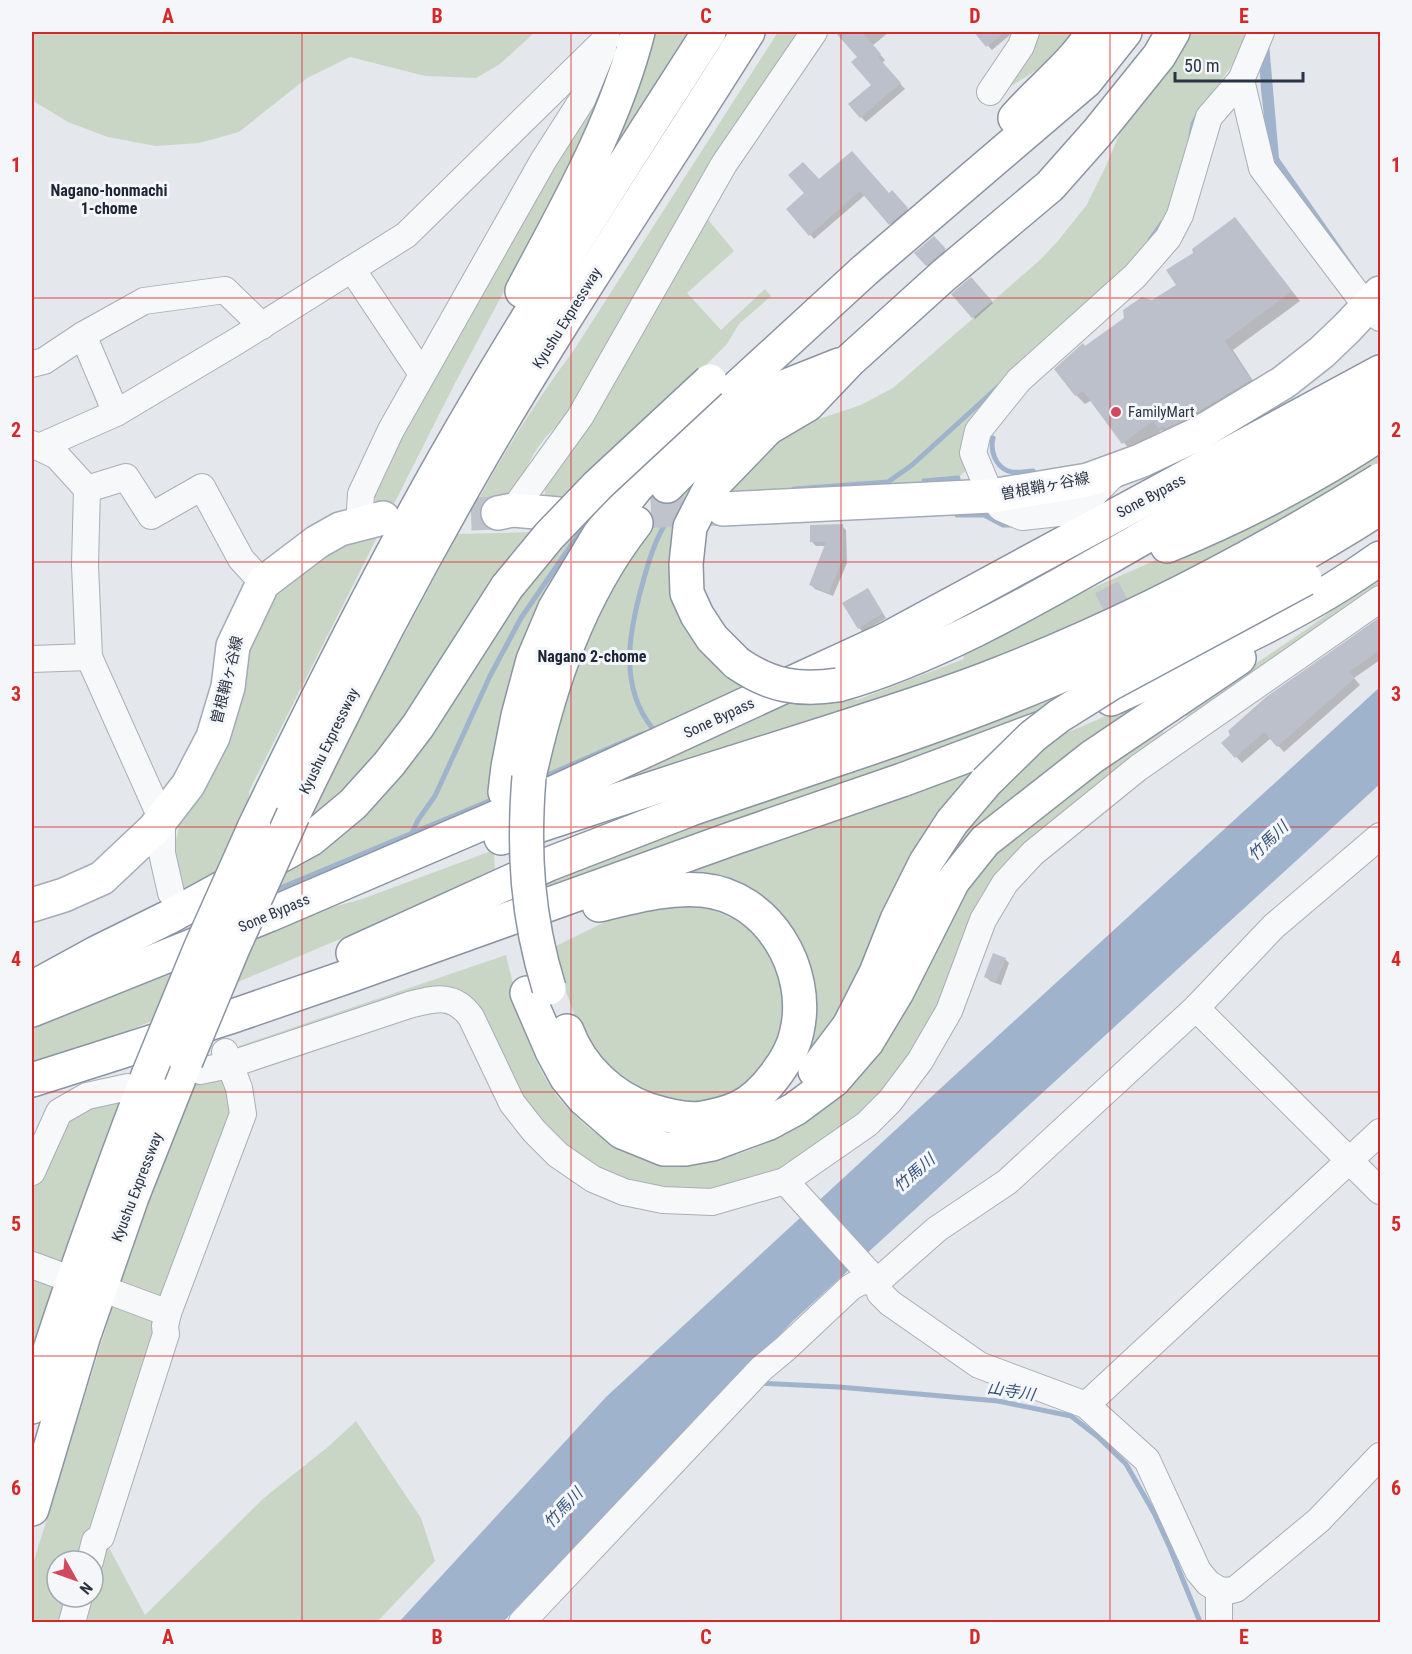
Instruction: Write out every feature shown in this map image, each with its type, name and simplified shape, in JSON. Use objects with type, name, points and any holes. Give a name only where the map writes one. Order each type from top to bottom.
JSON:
[{"type":"main road","points":[[380,574],[477,376],[600,137],[632,57],[638,32]]},
{"type":"main road","name":"Kyushu Expressway","points":[[32,1407],[138,1080],[317,696],[380,574],[458,435],[536,306],[709,32]]},
{"type":"main road","name":"Kyushu Expressway","points":[[32,1509],[47,1452],[88,1324],[132,1197],[193,1066],[233,948],[293,815],[351,695],[408,587],[478,463],[561,326],[748,32]]},
{"type":"main road","points":[[722,73],[755,32]]},
{"type":"main road","points":[[939,206],[1093,32]]},
{"type":"main road","points":[[1125,32],[1086,81],[865,270],[693,428],[636,488],[599,535],[555,608],[533,660],[507,767],[517,784],[525,823],[527,869],[539,956],[538,991],[552,1051],[566,1077],[584,1100],[622,1132],[664,1149],[685,1149],[712,1144],[769,1124],[795,1109],[834,1080],[867,1042],[897,992],[953,882],[985,841],[1092,757],[1300,618],[1380,558]]},
{"type":"main road","points":[[1050,186],[1082,113],[1141,44],[1147,32]]},
{"type":"main road","points":[[1173,32],[1159,56],[1097,133],[1050,186],[943,276],[849,361],[807,405],[768,428],[710,488],[690,528],[686,564],[687,593],[696,615],[712,638],[737,663],[753,674],[790,686],[813,689],[866,677],[911,660],[1032,600],[1380,402]]},
{"type":"main road","points":[[32,988],[169,917],[311,839],[353,804],[401,749],[448,681],[507,587],[549,536],[598,484],[710,381],[865,270]]},
{"type":"main road","name":"曽根鞘ヶ谷線","points":[[723,509],[991,496],[1088,480],[1140,461],[1198,434],[1275,388],[1322,352],[1375,305]]},
{"type":"main road","points":[[517,784],[539,731],[555,678],[578,620],[620,544],[660,494],[681,472],[755,406],[786,386],[849,361]]},
{"type":"main road","name":"Sone Bypass","points":[[32,1011],[269,915],[554,794],[885,640],[1380,372]]},
{"type":"main road","points":[[1032,600],[1179,541],[1308,477],[1380,434]]},
{"type":"main road","points":[[38,1078],[249,998],[375,944],[549,864],[691,809],[1134,615],[1273,543],[1380,480]]},
{"type":"main road","points":[[269,915],[690,776],[844,742],[1004,700],[1085,665],[1212,604],[1286,564],[1380,508]]},
{"type":"main road","points":[[505,511],[559,514]]},
{"type":"main road","name":"曽根鞘ヶ谷線","points":[[32,905],[64,895],[102,878],[162,820],[188,784],[213,737],[228,687],[233,646],[263,583],[317,542],[340,529],[371,522]]},
{"type":"main road","points":[[746,1131],[798,1089],[824,1061],[849,1026],[876,973],[897,920],[926,862],[952,822],[986,782],[1033,736],[1100,690],[1265,602],[1380,532]]},
{"type":"main road","points":[[38,1078],[236,1015],[1001,744],[1105,702],[1260,630],[1346,583]]},
{"type":"main road","points":[[236,1015],[413,967],[564,914],[668,889],[704,890],[736,899],[764,918],[783,943],[795,975],[800,1007],[797,1032],[784,1063],[765,1088],[739,1108],[701,1119],[665,1116],[625,1100],[602,1083],[584,1063],[538,991]]},
{"type":"street","points":[[505,511],[580,417],[724,164],[814,32]]},
{"type":"street","points":[[990,92],[1021,46],[1026,32]]},
{"type":"street","points":[[35,445],[116,413],[262,326],[406,235],[608,35]]},
{"type":"street","points":[[371,522],[361,494],[391,430],[543,161],[582,100],[608,35]]},
{"type":"street","points":[[991,496],[973,453],[978,431],[1019,380],[1135,276],[1168,238],[1179,215],[1209,117],[1241,80],[1259,37]]},
{"type":"street","points":[[1241,80],[1262,168],[1375,305]]},
{"type":"street","points":[[352,269],[422,374]]},
{"type":"street","points":[[32,364],[44,361],[83,334],[144,301],[225,290],[262,326]]},
{"type":"street","points":[[83,334],[116,413]]},
{"type":"street","points":[[35,445],[57,456],[87,489],[85,566],[89,657],[162,820],[162,853],[171,893]]},
{"type":"street","points":[[87,489],[126,477],[151,516],[202,488],[241,559],[263,583]]},
{"type":"street","points":[[193,1066],[409,1005],[437,998],[452,1000],[464,1007],[471,1017],[512,1103],[534,1131],[558,1155],[593,1179],[624,1192],[663,1200],[712,1202],[785,1181],[867,1124],[890,1101],[920,1061],[949,1011],[983,920],[1005,883],[1033,853],[1179,728],[1256,687],[1380,599]]},
{"type":"street","points":[[32,659],[89,657]]},
{"type":"street","points":[[522,1623],[761,1369],[851,1287],[1007,1182],[1196,1008],[1274,926],[1380,836]]},
{"type":"street","points":[[1196,1008],[1380,1191]]},
{"type":"street","points":[[93,1549],[95,1541],[101,1537],[163,1346],[168,1313],[243,1114],[239,1088],[227,1058]]},
{"type":"street","points":[[38,1078],[69,1106]]},
{"type":"street","points":[[32,1172],[59,1112],[87,1096],[138,1080]]},
{"type":"street","points":[[1086,1405],[1380,1132]]},
{"type":"street","points":[[785,1181],[870,1275],[880,1293],[890,1303],[979,1365],[1086,1405],[1147,1460],[1198,1571],[1208,1583],[1219,1590],[1236,1589],[1248,1580],[1319,1520],[1380,1456]]},
{"type":"street","points":[[32,1265],[59,1275]]},
{"type":"street","points":[[117,1294],[168,1313]]},
{"type":"street","points":[[1219,1590],[1219,1623]]},
{"type":"green space","points":[[32,32],[535,32],[500,64],[476,78],[425,76],[350,57],[307,78],[239,132],[199,143],[156,146],[108,137],[68,122],[35,102],[32,95]]},
{"type":"green space","points":[[615,32],[628,32],[582,145],[453,387],[250,789],[246,811],[215,879],[178,898],[171,863],[182,813],[262,594],[382,505],[376,502],[371,488]]},
{"type":"green space","points":[[651,32],[688,32],[610,155]]},
{"type":"green space","points":[[778,32],[802,32],[571,412],[542,442],[519,482],[512,489],[493,499],[478,500],[523,424],[574,350]]},
{"type":"green space","points":[[1035,32],[1079,32],[1046,64],[1008,88]]},
{"type":"green space","points":[[1185,32],[1250,32],[1237,58],[1201,109],[1175,202],[1149,245],[1089,306],[979,406],[966,428],[963,444],[966,470],[953,483],[719,493],[727,482],[795,427],[861,405],[893,388],[1040,260],[1086,206],[1126,119]]},
{"type":"green space","points":[[706,217],[734,251],[687,293],[721,330],[765,289],[771,296],[739,324],[727,344],[691,380],[564,496],[545,496],[545,485],[662,301]]},
{"type":"green space","points":[[678,429],[494,801],[275,893],[286,870],[574,529]]},
{"type":"green space","points":[[1380,445],[1380,465],[1163,588],[970,673],[655,770],[549,814],[653,766],[787,698],[838,697],[857,700],[964,659],[963,646],[1176,551]]},
{"type":"green space","points":[[719,453],[674,536],[754,687],[541,784],[546,750],[595,609],[650,524],[685,485]]},
{"type":"green space","points":[[534,532],[435,680],[359,778],[306,823],[329,775],[458,534]]},
{"type":"green space","points":[[1380,575],[1380,589],[1194,716],[1181,714],[1304,631]]},
{"type":"green space","points":[[1108,668],[1043,715],[542,897],[540,881]]},
{"type":"green space","points":[[1179,680],[1014,799],[869,1008],[937,863],[1036,746],[1099,719]]},
{"type":"green space","points":[[1163,727],[1164,731],[1159,744],[1057,823],[944,1000],[903,1069],[860,1116],[800,1159],[758,1180],[727,1190],[685,1193],[602,1175],[538,1126],[462,996],[243,1050],[239,1048],[239,1046],[506,955],[524,1026],[537,1061],[558,1098],[589,1128],[607,1141],[627,1151],[668,1162],[712,1161],[743,1152],[797,1125],[951,907],[1003,838]]},
{"type":"green space","points":[[987,765],[845,1012],[808,1066],[781,1091],[802,953],[668,878]]},
{"type":"green space","points":[[494,850],[495,874],[233,984],[255,934],[294,918],[362,899]]},
{"type":"green space","points":[[662,906],[704,906],[738,921],[751,930],[774,956],[784,991],[784,1018],[779,1037],[771,1057],[750,1080],[718,1100],[691,1104],[643,1095],[610,1072],[579,1028],[556,963],[554,947],[611,919]]},
{"type":"green space","points":[[177,966],[154,1020],[60,1059],[32,1066],[32,1026]]},
{"type":"green space","points":[[217,1078],[227,1082],[239,1097],[157,1323],[87,1549],[45,1549],[45,1609],[69,1609],[65,1622],[32,1622],[32,1567],[122,1276],[194,1079]]},
{"type":"green space","points":[[125,1096],[32,1357],[32,1192],[41,1169],[76,1108]]},
{"type":"green space","points":[[356,1421],[421,1518],[435,1561],[377,1622],[78,1622],[82,1609],[105,1609],[105,1549],[99,1549],[101,1543],[108,1546],[145,1615],[265,1497],[329,1446]]},
{"type":"water","points":[[1268,32],[1279,158],[1380,307],[1269,161],[1259,56]]},
{"type":"water","name":"竹馬川","points":[[1380,687],[1380,784],[793,1321],[503,1622],[399,1622],[606,1397]]},
{"type":"building","points":[[835,32],[862,32],[881,54],[878,57],[901,83],[860,118],[848,104],[871,85],[851,62],[857,57]]},
{"type":"building","points":[[974,32],[1005,32],[986,47]]},
{"type":"building","points":[[852,151],[889,193],[892,190],[908,208],[889,225],[860,191],[809,236],[786,209],[804,193],[788,175],[803,162],[819,179]]},
{"type":"building","points":[[1235,217],[1292,291],[1225,341],[1251,380],[1165,429],[1163,426],[1159,429],[1153,421],[1122,444],[1083,391],[1075,396],[1054,369],[1083,343],[1085,346],[1124,318],[1123,310],[1142,297],[1152,300],[1176,285],[1166,270],[1193,253],[1192,249]]},
{"type":"building","points":[[934,236],[946,249],[926,266],[914,253]]},
{"type":"building","points":[[971,277],[992,301],[972,318],[951,294]]},
{"type":"building","points":[[843,524],[843,558],[829,593],[809,585],[826,542],[810,542],[810,525]]},
{"type":"building","points":[[868,588],[883,613],[858,629],[842,603]]},
{"type":"building","points":[[1380,617],[1380,650],[1349,672],[1355,678],[1277,747],[1264,732],[1235,758],[1221,743],[1230,735],[1228,731],[1266,697]]},
{"type":"building","points":[[993,953],[1006,958],[996,982],[984,977]]},
{"type":"waterway","points":[[1191,135],[1198,114]]},
{"type":"waterway","points":[[1150,240],[1162,223]]},
{"type":"waterway","points":[[794,489],[888,482],[912,465],[999,386]]},
{"type":"waterway","points":[[993,438],[994,457],[1004,469],[1014,472],[1033,471]]},
{"type":"waterway","points":[[924,481],[958,478]]},
{"type":"waterway","points":[[412,833],[435,796],[490,676],[521,618],[594,512]]},
{"type":"waterway","points":[[957,515],[984,515],[1003,525],[1013,525]]},
{"type":"waterway","points":[[653,729],[635,695],[631,677],[631,639],[647,568],[664,526]]},
{"type":"waterway","points":[[541,778],[642,734]]},
{"type":"waterway","points":[[278,889],[494,799]]},
{"type":"waterway","name":"山寺川","points":[[759,1383],[839,1387],[998,1401],[1071,1416],[1098,1437],[1126,1464],[1154,1513],[1200,1622]]},
{"type":"tunnel","points":[[602,513],[723,509]]},
{"type":"tunnel","points":[[422,516],[498,513]]},
{"type":"tunnel","points":[[1071,518],[1131,635]]},
{"type":"place","name":"FamilyMart","points":[[1116,412]]},
{"type":"district","name":"Nagano-honmachi 1-chome","points":[[109,199]]},
{"type":"district","name":"Nagano 2-chome","points":[[592,656]]}]
